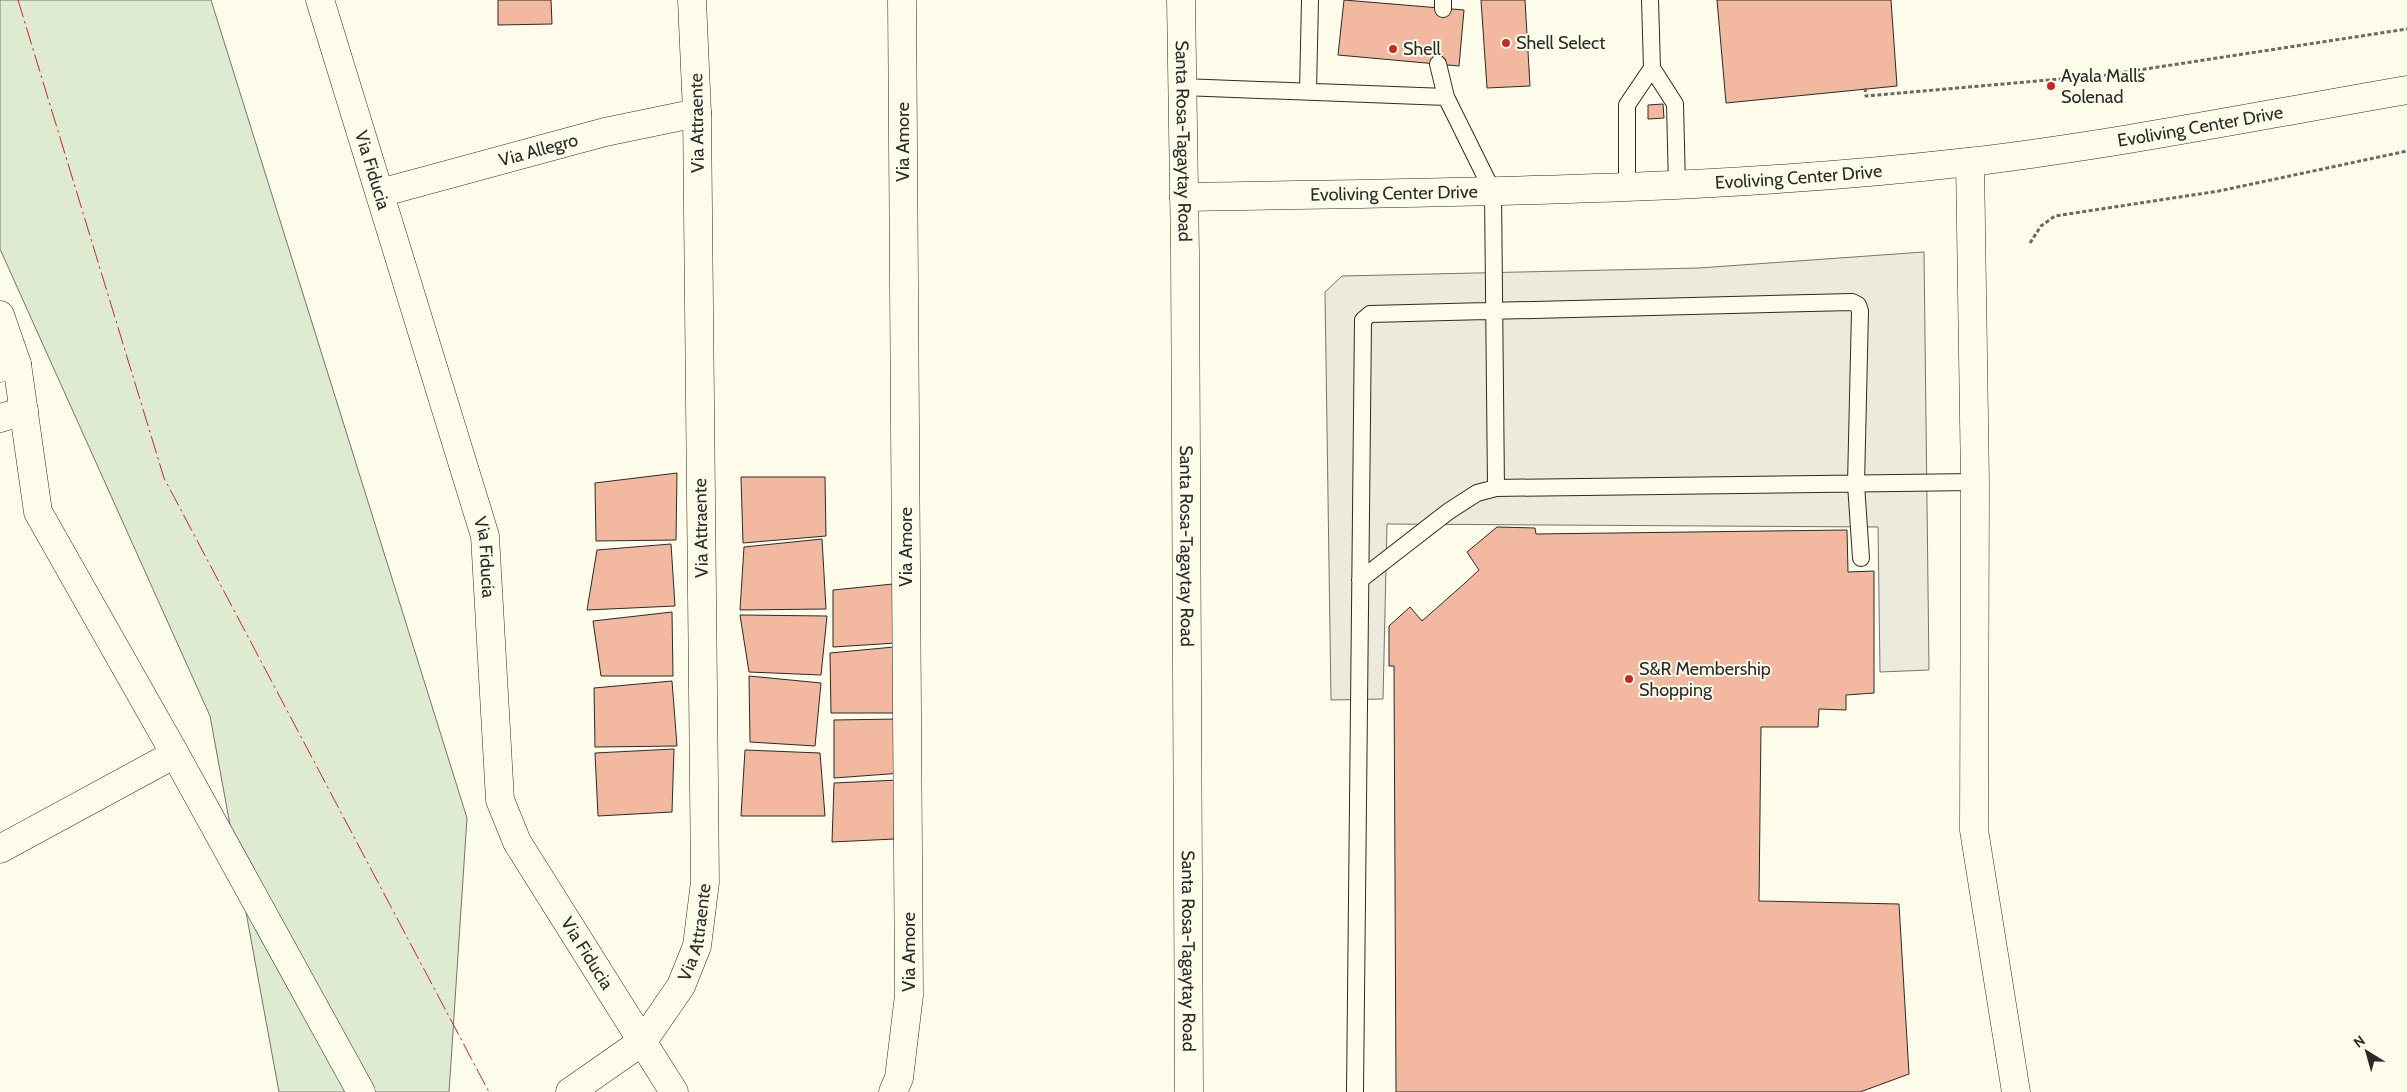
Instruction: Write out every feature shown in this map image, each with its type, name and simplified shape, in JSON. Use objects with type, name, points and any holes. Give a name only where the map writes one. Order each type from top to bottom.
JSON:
[{"type":"street","name":"Via Fiducia","points":[[320,0],[485,536],[500,800],[517,842],[674,1092]]},
{"type":"street","name":"Via Attraente","points":[[643,1041],[681,986],[697,946],[705,882],[698,113],[692,0]]},
{"type":"street","name":"Via Amore","points":[[893,1092],[899,1078],[910,995],[902,0]]},
{"type":"street","name":"Santa Rosa-Tagaytay Road","points":[[1181,0],[1184,197],[1188,1092]]},
{"type":"street","name":"Evoliving Center Drive","points":[[1184,197],[1493,192],[1677,186],[1970,162],[2124,139],[2407,90]]},
{"type":"street","name":"Via Allegro","points":[[380,193],[605,132],[698,113]]},
{"type":"street","points":[[1970,162],[1975,482],[1974,830],[2016,1092]]},
{"type":"street","points":[[0,315],[8,366],[12,414],[38,512],[175,754],[361,1092]]},
{"type":"street","points":[[0,849],[175,754]]},
{"type":"street","points":[[570,1092],[643,1041]]},
{"type":"lane","points":[[1308,92],[1310,0]]},
{"type":"lane","points":[[1650,0],[1652,68],[1675,104],[1677,186]]},
{"type":"lane","points":[[1438,64],[1446,97],[1493,192],[1496,488]]},
{"type":"lane","points":[[1628,188],[1627,105],[1652,68]]},
{"type":"lane","points":[[1182,87],[1446,97]]},
{"type":"lane","points":[[1355,1092],[1363,320],[1370,314],[1852,302],[1858,306],[1860,312],[1856,484],[1861,558]]},
{"type":"lane","points":[[1360,580],[1448,511],[1477,493],[1496,488],[1975,482]]},
{"type":"path","points":[[1865,88],[1866,96],[2106,75],[2407,29]]},
{"type":"path","points":[[2030,243],[2041,226],[2055,216],[2220,191],[2407,152]]},
{"type":"green space","points":[[0,0],[211,0],[467,818],[449,1092],[279,1092],[210,716],[0,249]]},
{"type":"shaded area","points":[[1924,252],[1929,670],[1880,672],[1878,527],[1387,524],[1383,699],[1331,700],[1325,292],[1342,276],[1699,268]]},
{"type":"building","points":[[498,0],[551,0],[552,24],[498,25]]},
{"type":"building","points":[[1344,0],[1464,10],[1459,66],[1338,55]]},
{"type":"building","name":"Shell Select","points":[[1481,0],[1525,0],[1530,86],[1487,88]]},
{"type":"building","points":[[1717,0],[1891,0],[1897,86],[1726,103]]},
{"type":"building","points":[[1663,104],[1664,118],[1648,119],[1648,105]]},
{"type":"building","points":[[677,473],[676,540],[596,541],[595,483]]},
{"type":"building","points":[[741,477],[825,477],[826,536],[743,543]]},
{"type":"building","points":[[1497,527],[1535,528],[1536,534],[1847,530],[1848,572],[1874,571],[1874,693],[1846,695],[1846,710],[1819,709],[1818,727],[1761,727],[1759,901],[1899,904],[1909,1074],[1860,1092],[1396,1092],[1394,666],[1389,666],[1389,626],[1410,607],[1422,621],[1465,583],[1479,570],[1467,552]]},
{"type":"building","points":[[822,539],[826,609],[740,610],[744,547]]},
{"type":"building","points":[[671,544],[675,606],[587,610],[597,550]]},
{"type":"building","points":[[893,584],[896,643],[833,647],[833,590]]},
{"type":"building","points":[[672,612],[673,676],[601,676],[593,621]]},
{"type":"building","points":[[740,615],[827,616],[821,675],[749,672]]},
{"type":"building","points":[[894,647],[894,713],[831,713],[830,653]]},
{"type":"building","points":[[749,676],[821,683],[815,746],[750,742]]},
{"type":"building","points":[[672,681],[677,746],[595,747],[594,688]]},
{"type":"building","points":[[898,719],[902,773],[834,778],[834,720]]},
{"type":"building","points":[[674,749],[672,812],[598,816],[595,753]]},
{"type":"building","points":[[745,750],[820,753],[825,816],[741,816]]},
{"type":"building","points":[[899,780],[894,839],[832,842],[834,783]]},
{"type":"power","points":[[18,0],[164,478],[489,1092]]},
{"type":"place","name":"Shell Select","points":[[1506,43]]},
{"type":"place","name":"Shell","points":[[1393,49]]},
{"type":"place","name":"Ayala Malls Solenad","points":[[2051,86]]},
{"type":"place","name":"S&R Membership Shopping","points":[[1629,679]]}]
